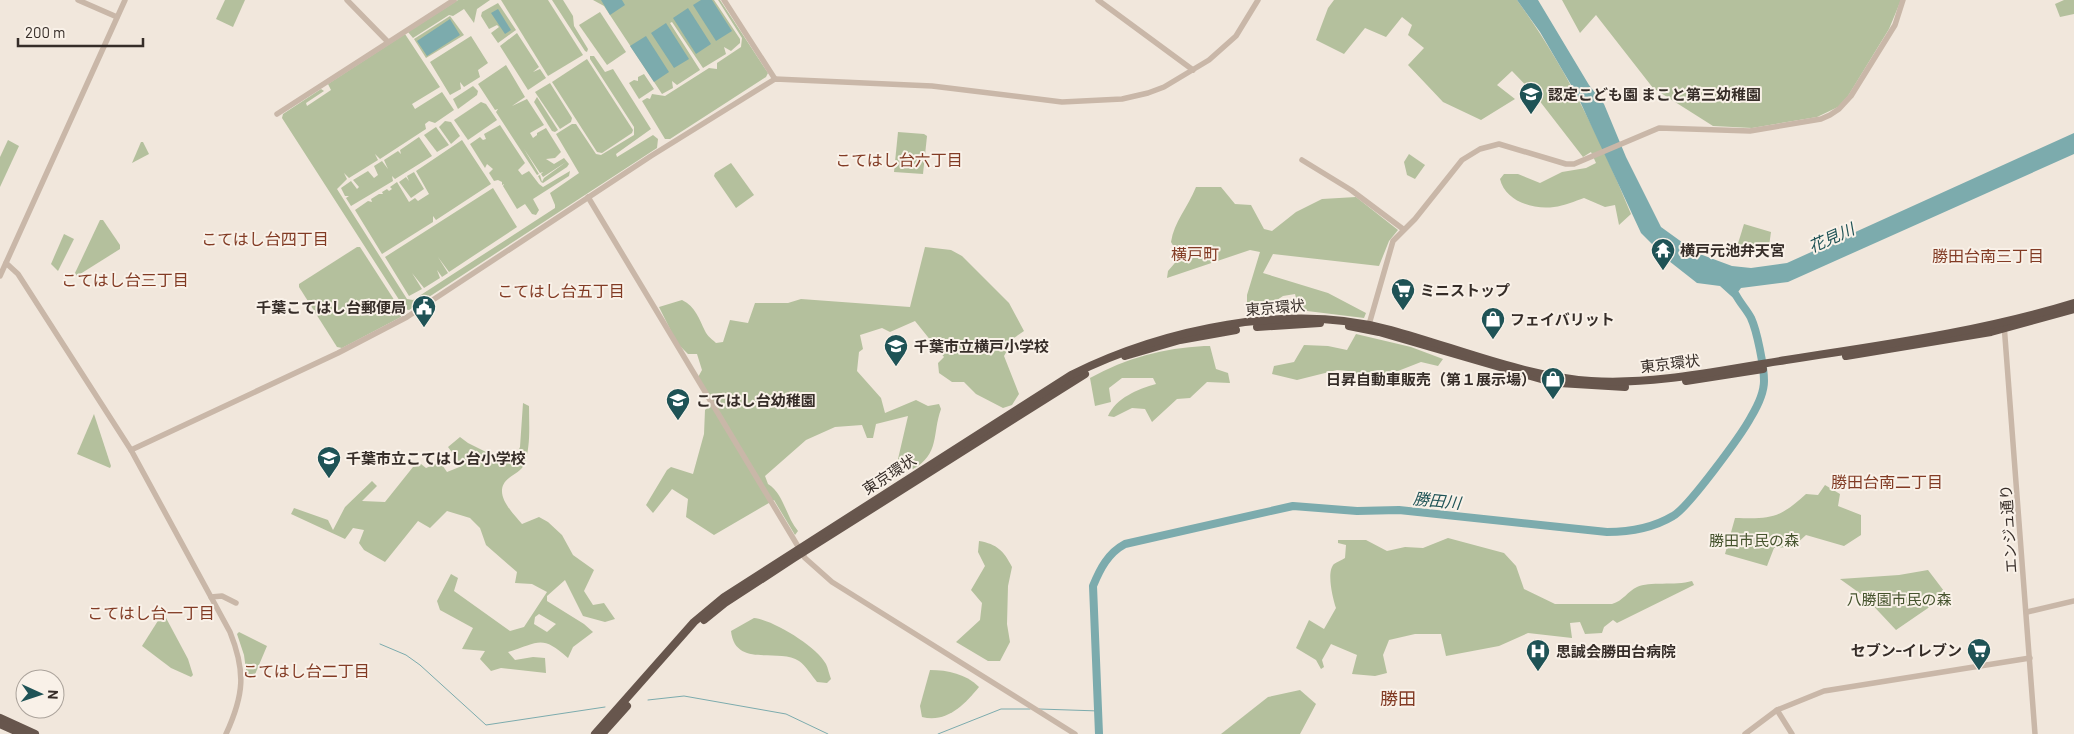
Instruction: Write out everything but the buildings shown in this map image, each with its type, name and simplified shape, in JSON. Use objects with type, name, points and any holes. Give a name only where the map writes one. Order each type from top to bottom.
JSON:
[{"type":"highway","name":"東京環状","points":[[2004,326],[2074,303]]},
{"type":"highway","name":"東京環状","points":[[595,734],[694,622],[724,597],[1051,393],[1108,362],[1180,340],[1268,325],[1314,323],[1368,327],[1518,374],[1577,385],[1609,387],[1657,386],[2004,326],[2074,308]]},
{"type":"highway","name":"東京環状","points":[[602,734],[704,619],[800,551]]},
{"type":"highway","points":[[0,718],[35,734]]},
{"type":"highway","points":[[0,724],[22,734]]},
{"type":"street","points":[[78,0],[117,17]]},
{"type":"street","points":[[0,276],[125,0]]},
{"type":"street","points":[[347,0],[388,42]]},
{"type":"street","points":[[278,114],[454,0]]},
{"type":"street","points":[[724,0],[775,79]]},
{"type":"street","points":[[1098,0],[1193,70]]},
{"type":"street","points":[[131,450],[338,353],[407,316],[588,197],[775,79],[932,86],[1062,102],[1111,100],[1148,93],[1193,70],[1223,49],[1236,36],[1258,0]]},
{"type":"street","points":[[1368,327],[1387,255],[1393,242],[1458,164],[1490,145],[1507,145],[1566,164],[1584,161],[1659,128],[1750,131],[1821,119],[1840,109],[1851,96],[1895,25],[1904,0]]},
{"type":"street","points":[[1302,160],[1351,190],[1403,229]]},
{"type":"street","points":[[588,197],[800,551],[832,582],[1075,734]]},
{"type":"street","points":[[6,263],[18,274],[131,450],[233,638],[242,672],[241,691],[237,708],[226,734]]},
{"type":"street","name":"エンジュ通り","points":[[2004,326],[2035,734]]},
{"type":"street","points":[[211,597],[222,596],[236,603]]},
{"type":"street","points":[[2027,612],[2074,601]]},
{"type":"street","points":[[1745,734],[1777,710],[1824,692],[2030,658]]},
{"type":"street","points":[[1777,710],[1792,734]]},
{"type":"green space","points":[[225,0],[245,0],[233,27],[216,19]]},
{"type":"green space","points":[[458,0],[490,0],[477,9],[474,23],[464,9],[453,16],[449,15],[413,38],[408,32]]},
{"type":"green space","points":[[501,0],[548,0],[583,55],[548,76]]},
{"type":"green space","points":[[552,0],[563,0],[573,16],[574,26],[588,49],[587,52],[585,51]]},
{"type":"green space","points":[[593,0],[714,0],[740,39],[740,43],[731,51],[724,47],[726,54],[703,68],[672,22],[670,23],[700,70],[677,85],[672,81],[673,88],[662,94],[604,6]]},
{"type":"green space","points":[[718,0],[720,0],[768,73],[766,77],[670,139],[665,139],[642,101],[647,98],[650,99],[652,94],[665,96],[709,68],[717,69],[717,63],[741,47],[742,38]]},
{"type":"green space","points":[[1334,0],[1517,0],[1551,51],[1580,103],[1607,158],[1631,214],[1619,225],[1615,205],[1605,207],[1584,198],[1562,206],[1546,208],[1529,205],[1514,198],[1503,187],[1500,179],[1504,174],[1518,174],[1540,183],[1562,172],[1586,168],[1596,163],[1591,152],[1583,157],[1535,95],[1512,71],[1497,85],[1515,99],[1481,120],[1443,102],[1408,65],[1424,48],[1408,35],[1412,25],[1402,17],[1386,37],[1365,28],[1344,54],[1316,40],[1328,8]]},
{"type":"green space","points":[[1562,0],[1901,0],[1889,29],[1848,96],[1838,107],[1817,117],[1752,128],[1713,126],[1653,88],[1596,15],[1580,33]]},
{"type":"green space","points":[[2064,0],[2074,0],[2074,14],[2060,17],[2055,4]]},
{"type":"green space","points":[[498,3],[516,30],[498,43],[491,33],[499,27],[497,25],[489,29],[481,16],[482,12]]},
{"type":"green space","points":[[600,12],[626,52],[607,65],[579,25]]},
{"type":"green space","points":[[450,16],[464,35],[426,58],[414,39]]},
{"type":"green space","points":[[517,33],[539,67],[533,72],[540,69],[546,78],[528,90],[500,46]]},
{"type":"green space","points":[[405,34],[440,87],[412,104],[415,109],[442,92],[454,110],[435,123],[429,121],[425,124],[426,129],[380,159],[375,154],[378,160],[349,178],[344,173],[347,179],[337,189],[407,299],[413,300],[555,208],[550,193],[579,173],[556,134],[572,124],[576,124],[596,154],[601,155],[634,135],[634,127],[590,59],[590,56],[594,56],[605,72],[613,69],[651,129],[616,154],[617,157],[653,135],[658,139],[657,148],[409,310],[405,309],[282,118],[283,114],[321,89],[324,91],[306,103],[307,106],[331,90],[328,84]]},
{"type":"green space","points":[[471,36],[488,63],[478,70],[480,77],[464,87],[460,82],[461,89],[450,95],[430,62]]},
{"type":"green space","points":[[587,59],[633,130],[632,133],[602,153],[597,152],[552,82]]},
{"type":"green space","points":[[506,65],[525,97],[512,106],[527,99],[544,125],[530,133],[533,138],[537,133],[546,128],[561,152],[555,158],[546,159],[554,164],[564,158],[569,164],[543,183],[541,182],[538,176],[540,175],[542,182],[544,178],[566,162],[543,177],[541,174],[543,172],[540,173],[524,149],[539,174],[537,175],[496,112],[498,109],[495,110],[478,84]]},
{"type":"green space","points":[[644,74],[654,89],[639,99],[629,83],[634,80],[638,81],[638,77]]},
{"type":"green space","points":[[550,83],[572,118],[571,122],[560,129],[535,92]]},
{"type":"green space","points":[[473,86],[478,91],[477,95],[458,109],[453,99]]},
{"type":"green space","points":[[537,97],[558,130],[555,132],[552,131],[534,102]]},
{"type":"green space","points":[[481,102],[486,104],[497,120],[468,140],[454,120]]},
{"type":"green space","points":[[445,121],[451,122],[460,136],[451,144],[439,127]]},
{"type":"green space","points":[[500,125],[525,163],[518,170],[522,175],[529,171],[543,187],[570,171],[569,176],[533,199],[539,210],[536,215],[532,214],[525,204],[517,209],[503,186],[504,184],[502,185],[502,182],[498,180],[494,181],[489,173],[493,169],[487,164],[485,168],[470,144],[480,137],[483,140],[486,139],[484,134]]},
{"type":"green space","points":[[436,127],[449,145],[437,152],[424,135]]},
{"type":"green space","points":[[898,132],[924,134],[927,136],[923,174],[894,172]]},
{"type":"green space","points":[[419,137],[432,156],[395,179],[392,176],[393,181],[351,206],[346,198],[349,196],[345,196],[341,188],[351,181],[357,189],[359,187],[353,180],[368,171],[374,178],[378,175],[374,166],[382,161],[388,169],[384,160],[398,151],[401,154],[400,150]]},
{"type":"green space","points":[[8,140],[19,146],[0,187],[0,157]]},
{"type":"green space","points":[[462,140],[491,184],[436,220],[433,216],[433,222],[382,254],[355,210],[368,201],[372,202],[371,199],[379,194],[383,194],[382,192],[387,189],[389,191],[392,189],[390,187],[397,182],[409,202],[415,198],[418,201],[429,194],[416,171]]},
{"type":"green space","points":[[141,142],[143,142],[149,154],[132,163]]},
{"type":"green space","points":[[1409,154],[1425,165],[1415,179],[1407,175],[1404,162]]},
{"type":"green space","points":[[731,163],[754,195],[736,208],[714,176],[715,173]]},
{"type":"green space","points":[[414,172],[424,189],[411,198],[399,182],[406,177],[409,181],[407,176]]},
{"type":"green space","points":[[1196,187],[1221,187],[1235,204],[1251,205],[1264,229],[1272,231],[1296,212],[1322,199],[1356,197],[1398,230],[1389,241],[1379,266],[1273,254],[1263,273],[1328,293],[1366,313],[1364,318],[1299,310],[1295,294],[1283,296],[1274,302],[1253,301],[1247,308],[1247,295],[1260,252],[1250,250],[1167,278],[1168,271],[1180,257],[1171,242],[1173,235],[1178,221]]},
{"type":"green space","points":[[493,188],[517,227],[449,272],[438,257],[448,273],[442,277],[437,270],[440,278],[424,288],[412,273],[422,289],[409,296],[385,257]]},
{"type":"green space","points":[[100,220],[103,220],[120,245],[120,249],[77,276],[75,273]]},
{"type":"green space","points":[[1744,224],[1771,232],[1768,253],[1736,250]]},
{"type":"green space","points":[[64,234],[74,239],[58,271],[51,264]]},
{"type":"green space","points":[[357,247],[360,247],[402,312],[401,317],[342,348],[337,347],[299,287],[299,284]]},
{"type":"green space","points":[[925,247],[951,250],[962,256],[1009,303],[1024,331],[1014,338],[1004,356],[1019,394],[1012,405],[1003,408],[976,394],[964,382],[952,382],[939,373],[938,363],[944,357],[915,321],[890,332],[882,328],[860,335],[863,349],[859,352],[857,371],[881,398],[885,413],[916,400],[928,406],[939,404],[941,409],[934,443],[928,457],[922,463],[913,469],[898,459],[908,416],[876,424],[873,438],[867,438],[862,425],[835,427],[806,440],[765,476],[768,484],[778,494],[798,531],[795,535],[774,500],[714,535],[686,517],[688,499],[672,489],[653,513],[646,505],[667,470],[671,467],[693,474],[704,434],[705,410],[713,402],[697,379],[702,370],[697,354],[688,354],[677,343],[659,307],[682,300],[687,303],[696,314],[707,335],[716,343],[723,342],[730,320],[748,323],[755,303],[788,303],[801,299],[910,307]]},
{"type":"green space","points":[[1356,334],[1411,347],[1443,359],[1438,366],[1421,362],[1398,371],[1362,377],[1348,371],[1337,370],[1297,380],[1272,374],[1274,366],[1294,362],[1304,345],[1328,346],[1347,350]]},
{"type":"green space","points":[[1210,346],[1216,369],[1228,373],[1230,383],[1207,382],[1190,398],[1177,399],[1152,422],[1145,409],[1132,408],[1114,417],[1108,416],[1116,404],[1128,395],[1156,384],[1153,378],[1122,378],[1109,388],[1111,402],[1095,406],[1090,378],[1117,365],[1146,355],[1174,349]]},
{"type":"green space","points":[[523,403],[529,406],[528,451],[523,467],[504,484],[502,489],[505,502],[522,524],[539,517],[548,522],[562,535],[573,555],[594,570],[584,591],[593,605],[604,603],[615,619],[605,622],[583,616],[565,580],[547,596],[547,601],[584,624],[593,632],[573,647],[568,658],[559,650],[545,643],[533,644],[508,652],[515,660],[533,657],[545,658],[546,673],[501,668],[491,671],[480,659],[485,651],[462,649],[473,628],[440,610],[437,601],[451,574],[458,578],[454,591],[510,631],[524,627],[547,592],[532,584],[515,583],[517,572],[486,545],[480,528],[470,518],[447,511],[430,528],[418,521],[385,562],[364,550],[359,543],[364,530],[353,528],[345,539],[291,514],[294,508],[328,520],[333,530],[345,507],[372,481],[377,486],[362,501],[385,502],[413,467],[421,464],[426,468],[440,462],[447,472],[462,466],[448,447],[460,437],[512,465],[520,447]],"holes":[[[539,614],[556,624],[547,632],[534,624],[535,617]]]},
{"type":"green space","points":[[94,414],[111,466],[110,468],[77,454]]},
{"type":"green space","name":"勝田市民の森","points":[[1825,485],[1840,494],[1838,506],[1861,515],[1861,535],[1844,546],[1806,535],[1793,547],[1774,548],[1767,566],[1725,554],[1735,518],[1774,516],[1806,494],[1818,495]]},
{"type":"green space","points":[[1448,538],[1504,553],[1516,566],[1524,589],[1555,604],[1612,604],[1642,585],[1692,581],[1694,585],[1617,623],[1613,620],[1604,627],[1602,633],[1585,634],[1580,622],[1570,623],[1572,638],[1528,633],[1499,646],[1446,656],[1441,634],[1415,634],[1389,640],[1383,655],[1387,673],[1375,676],[1352,674],[1357,655],[1331,644],[1322,660],[1324,667],[1321,669],[1316,660],[1296,648],[1309,620],[1324,629],[1336,608],[1331,586],[1331,573],[1334,564],[1345,558],[1346,545],[1338,543],[1338,540],[1366,540],[1387,551],[1405,547],[1423,548]]},
{"type":"green space","points":[[979,541],[991,544],[999,549],[1012,567],[1008,586],[1007,624],[1010,642],[1000,661],[988,661],[956,642],[980,620],[982,603],[971,590],[985,566],[978,552]]},
{"type":"green space","name":"八勝園市民の森","points":[[1928,570],[1947,595],[1896,630],[1865,597],[1840,579],[1899,575]]},
{"type":"green space","points":[[161,616],[165,616],[188,659],[193,675],[191,677],[171,668],[142,646]]},
{"type":"green space","points":[[754,618],[772,624],[804,642],[821,657],[826,664],[831,679],[827,683],[817,682],[802,663],[790,657],[749,654],[740,650],[734,643],[731,631]]},
{"type":"green space","points":[[239,632],[267,646],[253,679],[247,677],[244,655],[237,634]]},
{"type":"green space","points":[[930,670],[956,674],[968,679],[979,687],[961,706],[947,715],[931,718],[922,717],[920,706]]},
{"type":"green space","points":[[1300,690],[1316,704],[1300,734],[1221,734],[1268,697]]},
{"type":"water","points":[[601,0],[622,0],[625,5],[610,15]]},
{"type":"water","points":[[701,0],[712,0],[732,31],[716,41],[693,5]]},
{"type":"water","points":[[1517,0],[1538,0],[1589,85],[1604,104],[1626,157],[1661,227],[1697,253],[1732,266],[1751,268],[1787,263],[2074,133],[2074,154],[1788,282],[1741,288],[1738,292],[1740,304],[1720,286],[1697,283],[1669,261],[1641,233],[1577,95],[1540,32]]},
{"type":"water","points":[[688,8],[711,44],[696,54],[673,18]]},
{"type":"water","points":[[498,9],[511,30],[505,34],[491,13]]},
{"type":"water","points":[[450,19],[460,35],[427,56],[417,41]]},
{"type":"water","points":[[666,23],[689,59],[674,68],[651,33]]},
{"type":"water","points":[[646,36],[669,72],[654,82],[630,46]]},
{"type":"waterway","name":"勝田川","points":[[1099,734],[1093,586],[1105,562],[1125,544],[1293,506],[1357,511],[1399,510],[1607,532],[1641,528],[1657,524],[1673,516],[1702,486],[1746,426],[1758,404],[1764,386],[1758,340],[1751,318],[1736,295]]},
{"type":"waterway","points":[[380,644],[406,655],[420,665],[486,725],[605,707]]},
{"type":"waterway","points":[[648,700],[684,696],[786,714],[828,734]]},
{"type":"waterway","points":[[938,734],[1001,709],[1030,709]]},
{"type":"waterway","points":[[1039,709],[1099,711]]},
{"type":"place","name":"認定こども園 まこと第三幼稚園","points":[[1531,115]]},
{"type":"place","name":"横戸元池弁天宮","points":[[1663,271]]},
{"type":"place","name":"ミニストップ","points":[[1403,311]]},
{"type":"place","name":"千葉こてはし台郵便局","points":[[424,328]]},
{"type":"place","name":"フェイバリット","points":[[1493,340]]},
{"type":"place","name":"千葉市立横戸小学校","points":[[896,367]]},
{"type":"place","name":"日昇自動車販売（第１展示場）","points":[[1553,400]]},
{"type":"place","name":"こてはし台幼稚園","points":[[678,421]]},
{"type":"place","name":"千葉市立こてはし台小学校","points":[[329,479]]},
{"type":"place","name":"セブン-イレブン","points":[[1979,671]]},
{"type":"place","name":"思誠会勝田台病院","points":[[1538,672]]},
{"type":"district","name":"こてはし台六丁目","points":[[899,159]]},
{"type":"district","name":"こてはし台四丁目","points":[[265,238]]},
{"type":"district","name":"横戸町","points":[[1195,253]]},
{"type":"district","name":"勝田台南三丁目","points":[[1988,255]]},
{"type":"district","name":"こてはし台三丁目","points":[[125,279]]},
{"type":"district","name":"こてはし台五丁目","points":[[561,290]]},
{"type":"district","name":"勝田台南二丁目","points":[[1887,481]]},
{"type":"district","name":"こてはし台一丁目","points":[[151,612]]},
{"type":"district","name":"こてはし台二丁目","points":[[306,670]]},
{"type":"district","name":"勝田","points":[[1398,698]]},
{"type":"water label","name":"花見川","points":[[1831,237]]}]
